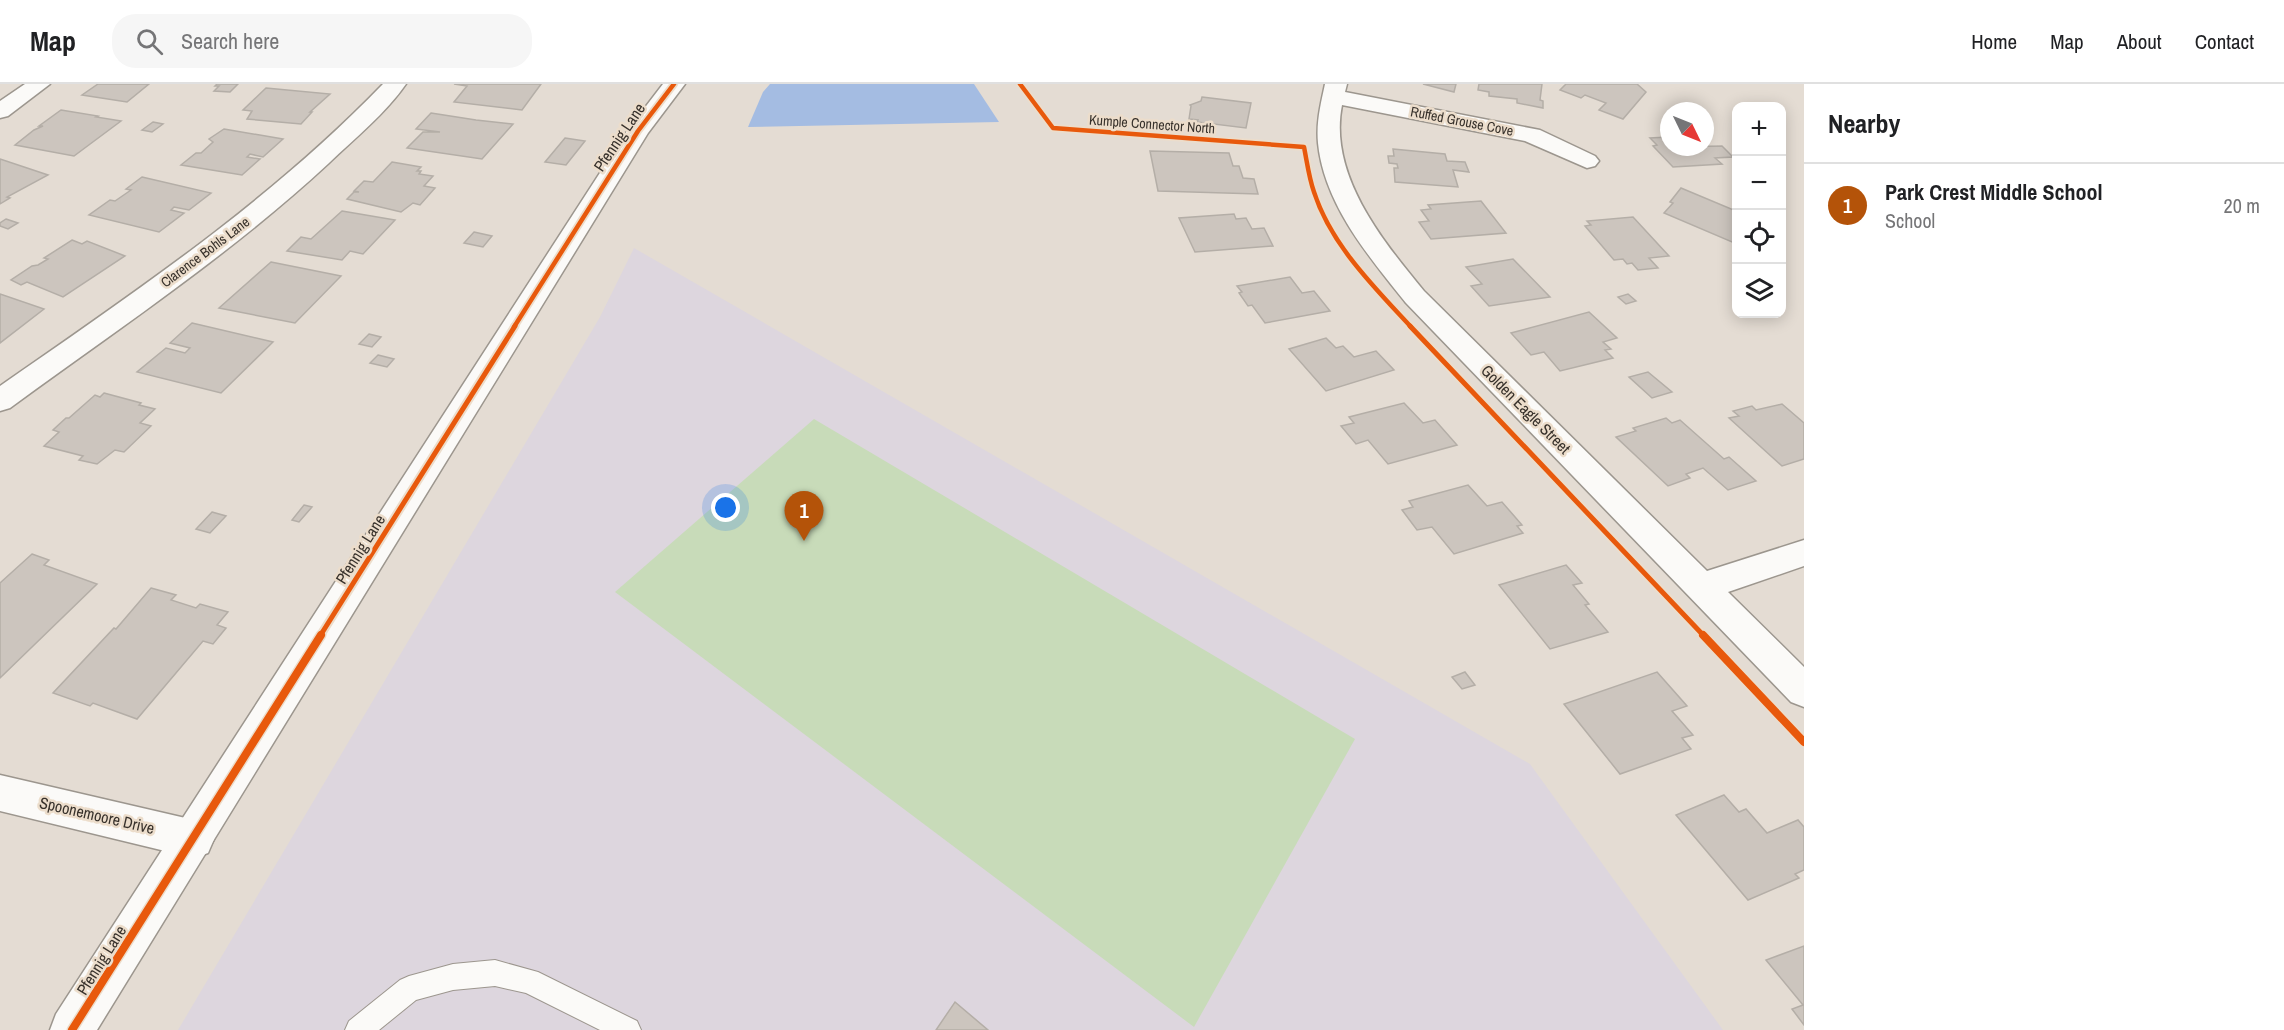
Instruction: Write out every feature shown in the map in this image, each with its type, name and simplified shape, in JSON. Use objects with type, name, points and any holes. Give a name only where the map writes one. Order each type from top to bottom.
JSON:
[{"type":"street","points":[[0,111],[39,84]]},
{"type":"street","name":"Clarence Bohls Lane","points":[[0,401],[227,237],[310,170],[395,84]]},
{"type":"street","name":"Pfennig Lane","points":[[72,1030],[638,131],[674,84]]},
{"type":"street","name":"Ruffed Grouse Cove","points":[[1334,90],[1532,135],[1587,161]]},
{"type":"street","name":"Golden Eagle Street","points":[[1334,90],[1329,149],[1338,180],[1357,218],[1383,259],[1415,297],[1804,691]]},
{"type":"street","points":[[1702,586],[1804,553]]},
{"type":"street","name":"Spoonemoore Drive","points":[[0,793],[194,839]]},
{"type":"lane","points":[[358,1030],[409,989],[453,977],[495,973],[529,981],[628,1030]]},
{"type":"shaded area","points":[[634,248],[1530,764],[1723,1030],[178,1030],[600,317]]},
{"type":"green space","points":[[814,419],[1355,739],[1194,1027],[615,592]]},
{"type":"water","points":[[770,84],[974,84],[999,122],[748,127],[763,92]]},
{"type":"building","points":[[98,84],[149,84],[127,102],[82,95]]},
{"type":"building","points":[[217,84],[238,84],[230,92],[214,91],[219,86],[215,86]]},
{"type":"building","points":[[454,84],[541,84],[522,110],[454,102],[467,86]]},
{"type":"building","points":[[1423,84],[1456,84],[1454,92]]},
{"type":"building","points":[[1479,84],[1542,84],[1540,100],[1543,101],[1543,108],[1517,103],[1517,99],[1489,96],[1489,92],[1478,90]]},
{"type":"building","points":[[1566,84],[1637,84],[1646,92],[1623,119],[1599,110],[1606,103],[1585,95],[1581,98],[1560,90]]},
{"type":"building","points":[[266,88],[330,94],[310,112],[312,112],[301,124],[247,119],[252,111],[243,110]]},
{"type":"building","points":[[1202,97],[1251,103],[1246,128],[1189,119],[1190,105],[1201,101]]},
{"type":"building","points":[[61,110],[121,121],[74,156],[15,145],[43,126],[39,126]]},
{"type":"building","points":[[431,113],[513,124],[482,159],[407,148],[423,132],[440,132],[416,129]]},
{"type":"building","points":[[153,122],[163,124],[152,132],[142,130]]},
{"type":"building","points":[[224,129],[283,139],[263,157],[250,154],[247,157],[260,159],[242,175],[181,165],[196,153],[201,153],[213,142],[209,139]]},
{"type":"building","points":[[1660,137],[1660,153],[1653,146],[1657,145],[1650,138]]},
{"type":"building","points":[[565,138],[585,141],[566,165],[545,162]]},
{"type":"building","points":[[1714,146],[1722,146],[1732,156],[1715,158],[1722,164],[1673,167],[1663,156],[1714,156]]},
{"type":"building","points":[[1393,149],[1445,154],[1447,161],[1465,162],[1469,172],[1453,170],[1458,187],[1395,182],[1394,168],[1398,168],[1397,164],[1389,163],[1388,156],[1394,156]]},
{"type":"building","points":[[1150,151],[1229,153],[1233,166],[1239,166],[1243,178],[1254,179],[1258,194],[1158,191]]},
{"type":"building","points":[[0,159],[48,175],[7,197],[10,198],[0,204]]},
{"type":"building","points":[[392,162],[421,167],[417,171],[421,171],[419,174],[433,176],[424,186],[435,188],[420,205],[413,203],[401,212],[347,199],[354,192],[359,192],[354,191],[364,181],[373,182]]},
{"type":"building","points":[[142,177],[211,193],[189,210],[174,207],[171,210],[184,213],[159,232],[89,215],[110,200],[115,201],[131,190],[126,189]]},
{"type":"building","points":[[1681,188],[1732,209],[1732,242],[1664,213],[1673,203],[1670,202]]},
{"type":"building","points":[[1481,201],[1506,233],[1431,239],[1419,222],[1429,221],[1421,210],[1431,209],[1428,205]]},
{"type":"building","points":[[342,211],[395,220],[363,254],[350,251],[342,260],[287,251],[301,237],[311,239]]},
{"type":"building","points":[[1234,214],[1236,219],[1246,218],[1252,229],[1264,228],[1273,246],[1195,252],[1179,218]]},
{"type":"building","points":[[1633,217],[1669,256],[1649,258],[1658,268],[1638,270],[1632,263],[1627,264],[1623,259],[1614,260],[1585,226],[1591,225],[1587,221]]},
{"type":"building","points":[[6,219],[18,223],[8,229],[0,226],[0,223]]},
{"type":"building","points":[[474,232],[492,236],[483,247],[464,243]]},
{"type":"building","points":[[72,240],[82,244],[87,241],[125,256],[63,297],[27,282],[21,285],[11,280],[32,266],[48,259],[44,258]]},
{"type":"building","points":[[1513,259],[1550,297],[1489,306],[1471,286],[1482,284],[1466,267]]},
{"type":"building","points":[[271,262],[341,276],[295,323],[219,308]]},
{"type":"building","points":[[1290,277],[1302,293],[1314,291],[1330,311],[1265,323],[1252,305],[1248,306],[1237,286]]},
{"type":"building","points":[[0,294],[44,309],[0,343]]},
{"type":"building","points":[[1628,294],[1636,301],[1626,304],[1618,297]]},
{"type":"building","points":[[1589,312],[1617,338],[1603,342],[1611,349],[1605,350],[1613,358],[1560,371],[1544,352],[1531,355],[1511,333]]},
{"type":"building","points":[[192,323],[273,342],[221,393],[137,372],[166,348],[185,353],[190,348],[170,343]]},
{"type":"building","points":[[369,334],[381,337],[372,347],[359,344]]},
{"type":"building","points":[[1326,338],[1336,348],[1343,346],[1354,357],[1376,351],[1394,370],[1326,391],[1289,349]]},
{"type":"building","points":[[378,355],[394,359],[387,367],[370,363]]},
{"type":"building","points":[[1648,372],[1672,392],[1652,398],[1629,377]]},
{"type":"building","points":[[104,393],[155,409],[140,423],[151,426],[124,452],[115,450],[97,464],[79,460],[83,456],[44,446],[59,432],[53,430],[66,418],[69,418],[95,395],[100,397]]},
{"type":"building","points":[[1404,403],[1423,423],[1435,420],[1457,445],[1388,464],[1368,440],[1356,444],[1341,426],[1354,423],[1349,417]]},
{"type":"building","points":[[1782,404],[1804,423],[1804,459],[1782,466],[1729,418],[1739,416],[1733,411],[1752,406],[1756,410]]},
{"type":"building","points":[[1666,418],[1672,423],[1680,420],[1724,459],[1729,457],[1756,481],[1728,490],[1703,468],[1686,474],[1690,478],[1668,486],[1616,437],[1636,431],[1633,428]]},
{"type":"building","points":[[1468,485],[1487,506],[1502,502],[1522,525],[1517,526],[1523,533],[1454,554],[1432,527],[1417,530],[1402,510],[1413,507],[1409,501]]},
{"type":"building","points":[[304,505],[312,507],[299,522],[292,520]]},
{"type":"building","points":[[212,512],[226,516],[210,533],[196,529]]},
{"type":"building","points":[[32,554],[49,560],[44,565],[97,584],[0,678],[0,583]]},
{"type":"building","points":[[1566,565],[1582,583],[1573,585],[1589,604],[1585,605],[1608,632],[1550,649],[1499,585]]},
{"type":"building","points":[[151,588],[176,595],[171,600],[196,608],[200,604],[228,612],[217,625],[226,628],[213,644],[203,641],[137,719],[93,703],[90,706],[53,693],[114,628],[116,629]]},
{"type":"building","points":[[1465,672],[1475,685],[1462,689],[1452,677]]},
{"type":"building","points":[[1657,672],[1687,706],[1672,711],[1693,735],[1682,738],[1691,749],[1620,774],[1564,704]]},
{"type":"building","points":[[1724,795],[1739,812],[1746,809],[1767,833],[1798,820],[1804,827],[1804,870],[1795,874],[1799,878],[1748,900],[1676,815]]},
{"type":"building","points":[[1804,946],[1804,1025],[1792,1009],[1803,1005],[1766,960]]},
{"type":"building","points":[[955,1002],[988,1030],[936,1030]]},
{"type":"cycle path","points":[[72,1030],[638,131],[674,84]]},
{"type":"cycle path","name":"Kumple Connector North","points":[[1020,84],[1053,128],[1304,147],[1314,193],[1336,238],[1381,295],[1804,742]]},
{"type":"place","name":"Park Crest Middle School","points":[[804,541]]}]
